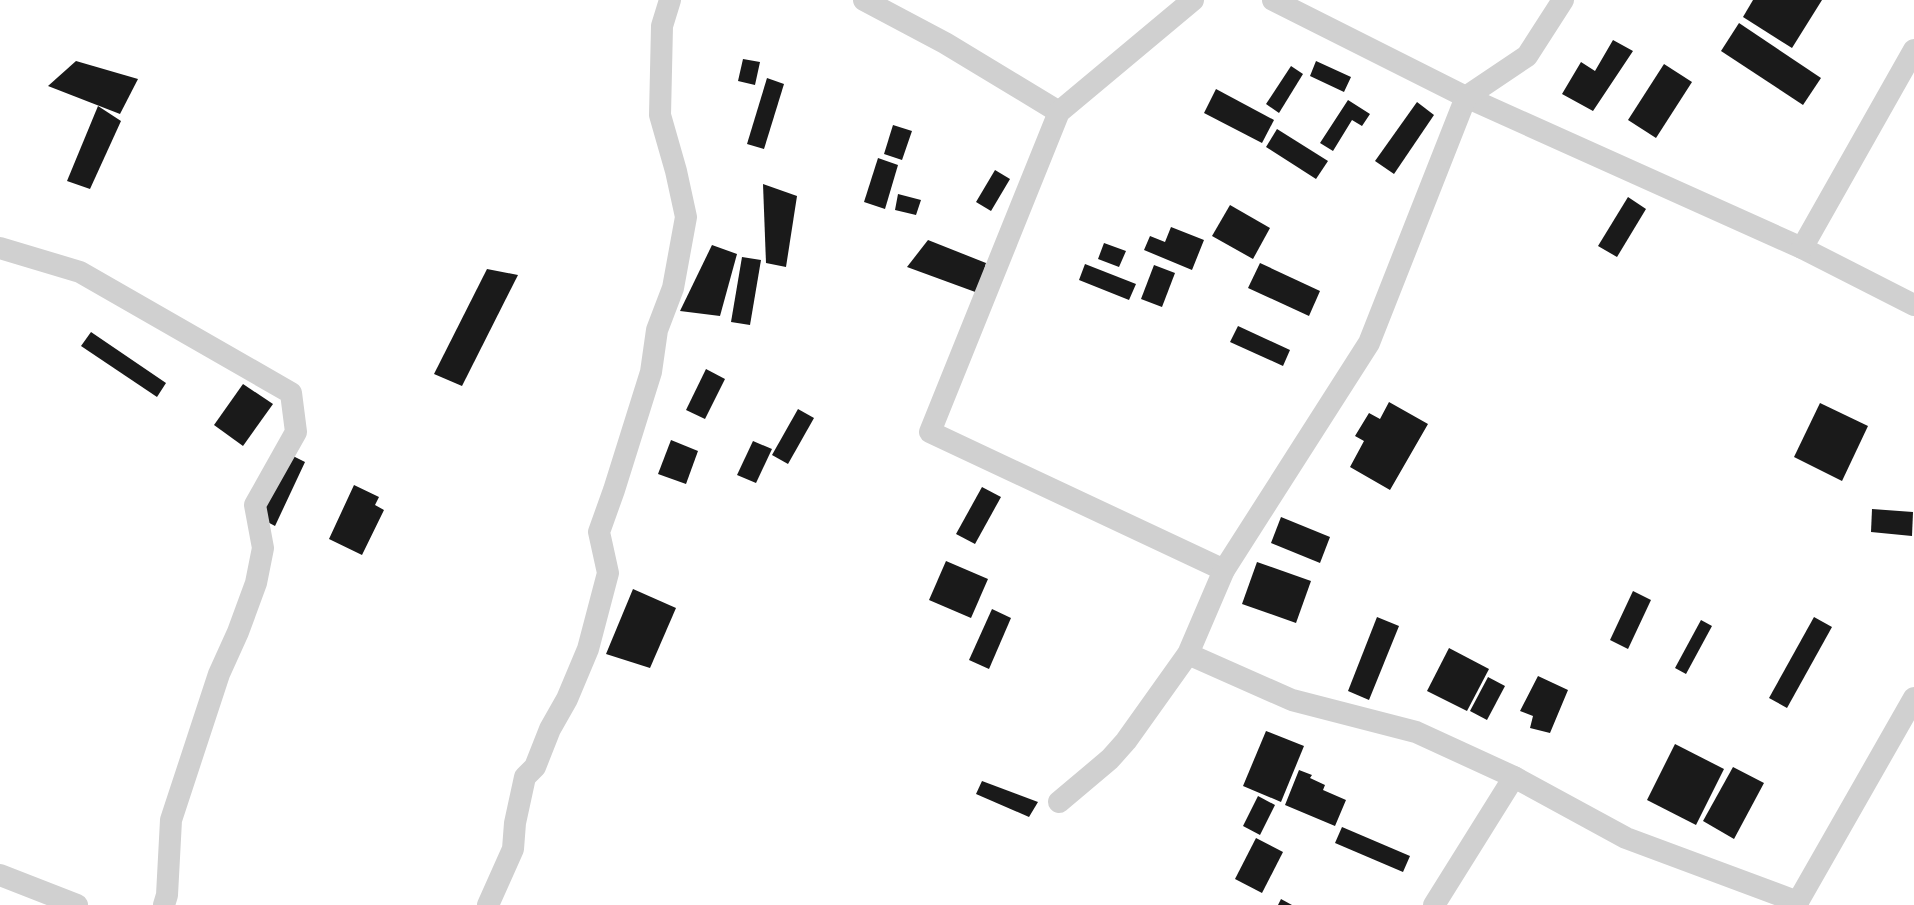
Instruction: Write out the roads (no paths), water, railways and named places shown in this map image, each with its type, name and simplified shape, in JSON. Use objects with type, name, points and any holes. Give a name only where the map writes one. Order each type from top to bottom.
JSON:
[{"type":"street","points":[[488,905],[513,849],[515,823],[525,777],[535,767],[550,729],[566,699],[588,649],[608,573],[599,532],[651,372],[657,330],[673,288],[686,217],[676,171],[660,115],[662,26],[670,0]]},
{"type":"street","points":[[864,0],[945,43],[1059,112]]},
{"type":"street","points":[[1192,0],[1059,112],[930,432],[1224,570]]},
{"type":"street","points":[[1274,0],[1466,97],[1802,248],[1914,305]]},
{"type":"street","points":[[1059,802],[1110,759],[1126,741],[1188,654],[1224,570],[1369,343],[1466,97],[1526,56],[1563,0]]},
{"type":"street","points":[[1802,248],[1914,50]]},
{"type":"street","points":[[0,248],[80,272],[291,393],[296,432],[255,505],[263,548],[256,583],[238,632],[219,674],[171,820],[167,895],[164,905]]},
{"type":"street","points":[[1188,654],[1292,700],[1416,732],[1514,777],[1626,838],[1797,903],[1914,698]]},
{"type":"street","points":[[1434,905],[1514,777]]},
{"type":"street","points":[[0,875],[36,898],[77,905]]}]
